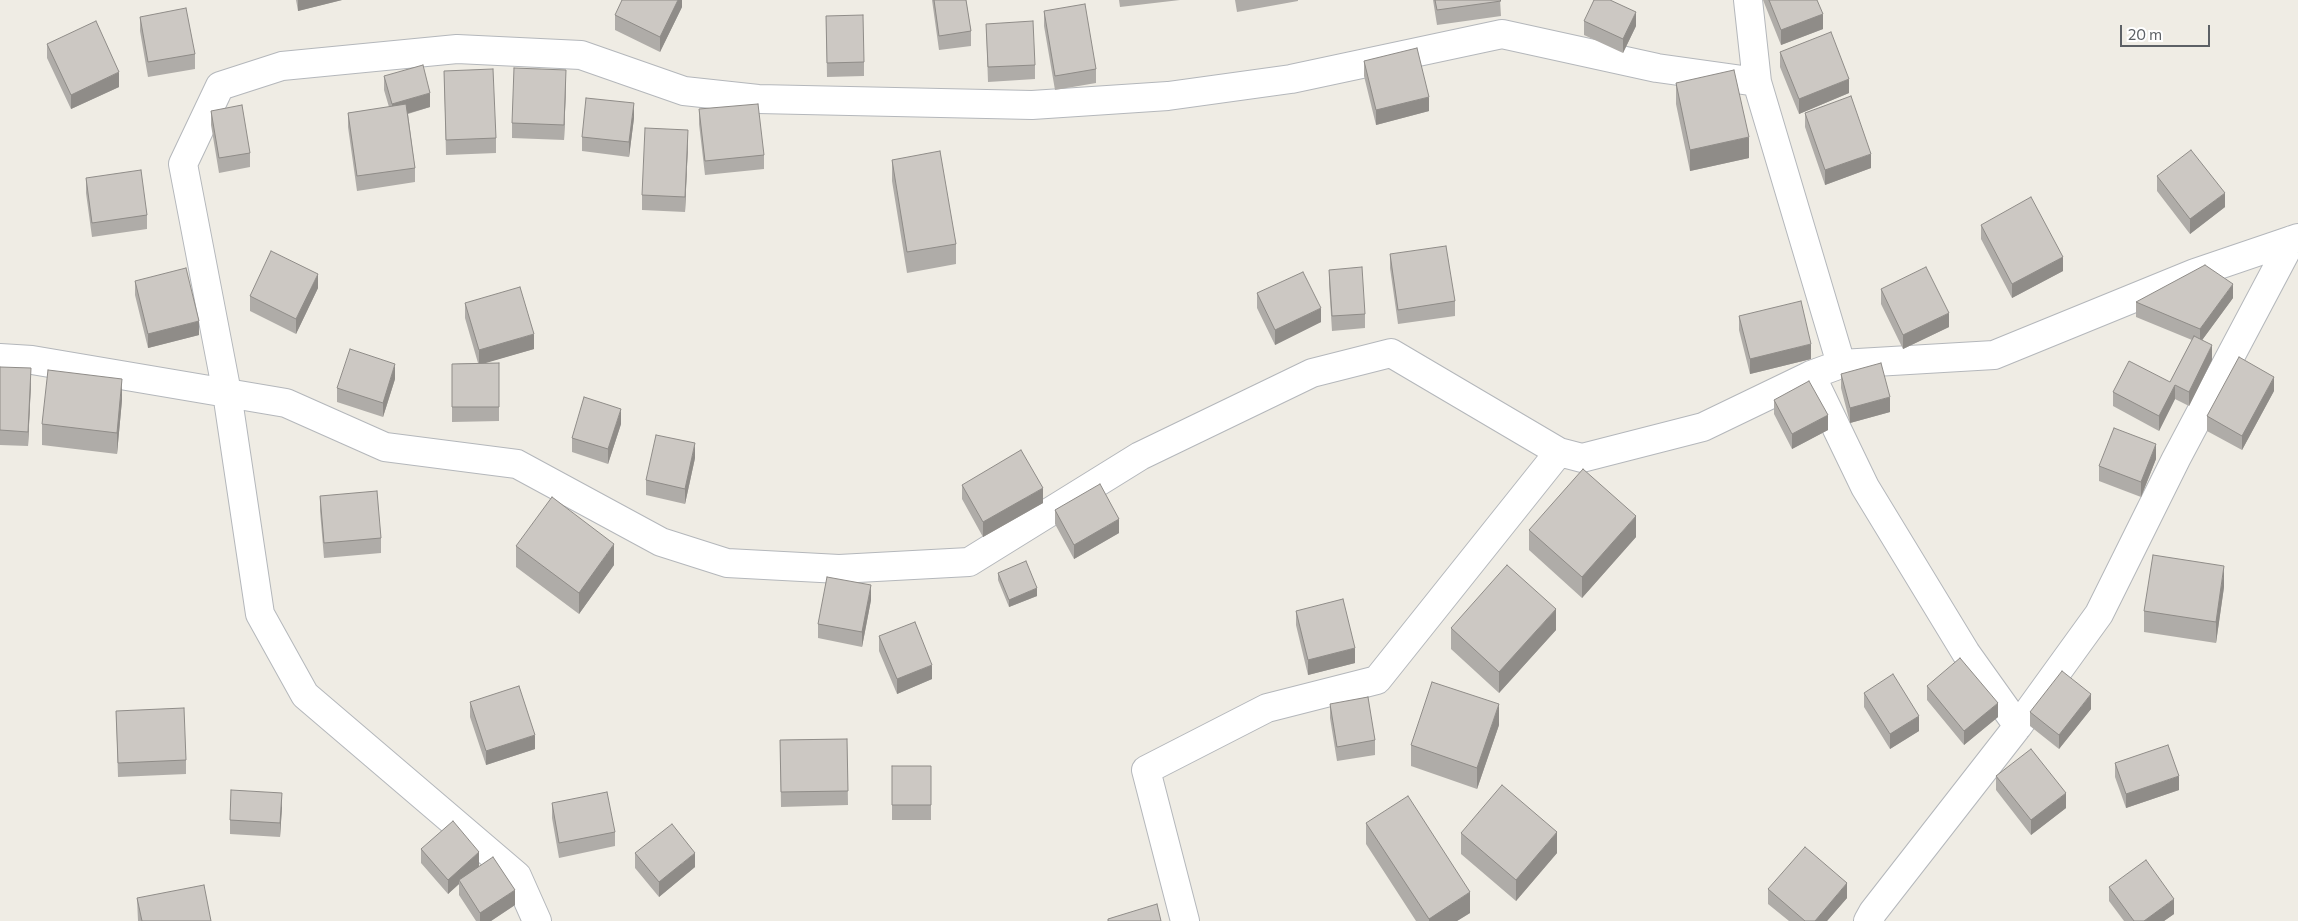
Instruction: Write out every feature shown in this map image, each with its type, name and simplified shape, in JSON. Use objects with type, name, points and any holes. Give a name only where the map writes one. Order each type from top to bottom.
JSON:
[{"type":"street","points":[[1748,0],[1757,82],[1841,364]]},
{"type":"street","points":[[537,921],[517,876],[305,695],[260,614],[227,392],[184,164],[220,86],[282,66],[457,49],[581,55],[684,91],[758,99],[1032,106],[1168,96],[1291,79],[1502,34],[1657,68],[1757,82]]},
{"type":"street","points":[[0,358],[32,360],[286,403],[384,447],[517,464],[661,542],[727,563],[839,569],[969,562],[1140,456],[1312,373],[1391,353],[1559,452],[1582,458],[1703,427],[1810,375],[1841,364],[1994,354],[2196,273],[2295,239]]},
{"type":"street","points":[[1868,921],[1873,912],[2018,726],[2099,614],[2176,459],[2295,239]]},
{"type":"street","points":[[1810,375],[1866,487],[1966,652],[2018,726]]},
{"type":"street","points":[[1185,921],[1146,770],[1268,708],[1377,680],[1559,452]]},
{"type":"building","points":[[622,0],[678,0],[660,37],[615,15]]},
{"type":"building","points":[[934,0],[966,0],[971,31],[939,36]]},
{"type":"building","points":[[1435,0],[1500,0],[1501,1],[1437,10]]},
{"type":"building","points":[[1594,0],[1610,0],[1636,12],[1623,39],[1584,21]]},
{"type":"building","points":[[1769,0],[1817,0],[1823,14],[1781,30]]},
{"type":"building","points":[[1085,4],[1096,69],[1055,76],[1044,11]]},
{"type":"building","points":[[186,8],[195,54],[148,62],[140,17]]},
{"type":"building","points":[[863,15],[864,62],[827,63],[826,16]]},
{"type":"building","points":[[96,21],[119,72],[71,95],[47,44]]},
{"type":"building","points":[[1033,21],[1035,65],[988,67],[986,24]]},
{"type":"building","points":[[1831,32],[1849,79],[1799,99],[1780,52]]},
{"type":"building","points":[[1417,48],[1429,97],[1376,110],[1364,61]]},
{"type":"building","points":[[423,65],[430,93],[392,104],[384,76]]},
{"type":"building","points":[[514,68],[566,70],[564,125],[512,123]]},
{"type":"building","points":[[493,69],[496,138],[446,140],[444,71]]},
{"type":"building","points":[[1734,70],[1749,137],[1690,150],[1676,83]]},
{"type":"building","points":[[1851,96],[1871,154],[1825,170],[1805,113]]},
{"type":"building","points":[[586,98],[634,103],[629,142],[582,137]]},
{"type":"building","points":[[406,104],[415,168],[357,176],[348,113]]},
{"type":"building","points":[[758,104],[764,155],[705,161],[699,109]]},
{"type":"building","points":[[242,105],[250,153],[219,158],[211,111]]},
{"type":"building","points":[[645,128],[688,130],[685,197],[642,195]]},
{"type":"building","points":[[2191,150],[2225,193],[2190,219],[2157,176]]},
{"type":"building","points":[[940,151],[956,244],[907,252],[892,160]]},
{"type":"building","points":[[141,170],[147,215],[92,223],[86,178]]},
{"type":"building","points":[[2031,197],[2063,257],[2012,284],[1981,225]]},
{"type":"building","points":[[1446,246],[1455,301],[1398,310],[1390,254]]},
{"type":"building","points":[[271,251],[318,274],[296,319],[250,296]]},
{"type":"building","points":[[2205,265],[2233,284],[2200,329],[2136,302]]},
{"type":"building","points":[[1362,267],[1365,314],[1332,316],[1329,270]]},
{"type":"building","points":[[1926,267],[1949,313],[1903,335],[1881,289]]},
{"type":"building","points":[[186,268],[199,321],[148,334],[135,281]]},
{"type":"building","points":[[1303,272],[1321,308],[1275,330],[1257,293]]},
{"type":"building","points":[[520,287],[534,334],[479,350],[465,303]]},
{"type":"building","points":[[1801,301],[1811,344],[1750,359],[1739,316]]},
{"type":"building","points":[[2194,336],[2212,345],[2189,392],[2175,385],[2159,416],[2113,392],[2129,361],[2170,382]]},
{"type":"building","points":[[350,349],[395,364],[383,403],[337,388]]},
{"type":"building","points":[[2239,357],[2274,377],[2242,436],[2207,416]]},
{"type":"building","points":[[499,363],[499,407],[452,407],[452,364]]},
{"type":"building","points":[[1881,363],[1890,397],[1850,408],[1841,374]]},
{"type":"building","points":[[0,367],[31,368],[28,432],[0,430]]},
{"type":"building","points":[[48,370],[122,379],[117,433],[42,424]]},
{"type":"building","points":[[1809,381],[1828,415],[1792,434],[1774,400]]},
{"type":"building","points":[[584,397],[621,409],[608,449],[572,438]]},
{"type":"building","points":[[2114,428],[2156,444],[2141,482],[2099,466]]},
{"type":"building","points":[[656,435],[695,443],[685,489],[646,480]]},
{"type":"building","points":[[1021,450],[1043,488],[983,522],[962,485]]},
{"type":"building","points":[[1583,469],[1636,516],[1582,577],[1529,530]]},
{"type":"building","points":[[1100,484],[1119,519],[1074,545],[1055,510]]},
{"type":"building","points":[[377,491],[381,538],[324,543],[320,496]]},
{"type":"building","points":[[552,497],[614,544],[579,593],[516,546]]},
{"type":"building","points":[[2153,555],[2224,566],[2216,622],[2144,611]]},
{"type":"building","points":[[1026,561],[1037,588],[1009,600],[998,573]]},
{"type":"building","points":[[1507,565],[1556,609],[1499,672],[1451,628]]},
{"type":"building","points":[[827,577],[871,585],[862,632],[818,624]]},
{"type":"building","points":[[1343,599],[1355,648],[1308,660],[1296,611]]},
{"type":"building","points":[[915,622],[932,665],[897,679],[879,636]]},
{"type":"building","points":[[1960,658],[1998,703],[1964,731],[1927,686]]},
{"type":"building","points":[[2062,671],[2091,694],[2059,735],[2030,712]]},
{"type":"building","points":[[1893,674],[1919,716],[1890,734],[1864,693]]},
{"type":"building","points":[[1432,682],[1499,704],[1477,768],[1411,745]]},
{"type":"building","points":[[519,686],[535,735],[486,751],[470,702]]},
{"type":"building","points":[[1368,697],[1375,740],[1337,747],[1330,704]]},
{"type":"building","points":[[184,708],[186,760],[118,763],[116,711]]},
{"type":"building","points":[[847,739],[848,791],[781,792],[780,740]]},
{"type":"building","points":[[2168,745],[2179,776],[2126,794],[2115,763]]},
{"type":"building","points":[[2031,749],[2066,793],[2031,820],[1996,776]]},
{"type":"building","points":[[892,766],[931,766],[931,805],[892,805]]},
{"type":"building","points":[[1502,785],[1557,832],[1516,880],[1461,833]]},
{"type":"building","points":[[231,790],[282,793],[280,823],[230,820]]},
{"type":"building","points":[[607,792],[615,832],[559,843],[552,803]]},
{"type":"building","points":[[1408,796],[1470,892],[1429,919],[1366,823]]},
{"type":"building","points":[[453,821],[479,852],[448,880],[421,849]]},
{"type":"building","points":[[672,824],[695,853],[659,882],[635,853]]},
{"type":"building","points":[[1805,847],[1847,883],[1815,921],[1805,921],[1768,889]]},
{"type":"building","points":[[493,857],[515,890],[480,913],[459,880]]},
{"type":"building","points":[[2146,860],[2174,899],[2144,921],[2134,921],[2109,887]]},
{"type":"building","points":[[204,885],[211,921],[142,921],[137,898]]},
{"type":"building","points":[[1157,904],[1161,921],[1108,921],[1108,919]]}]
